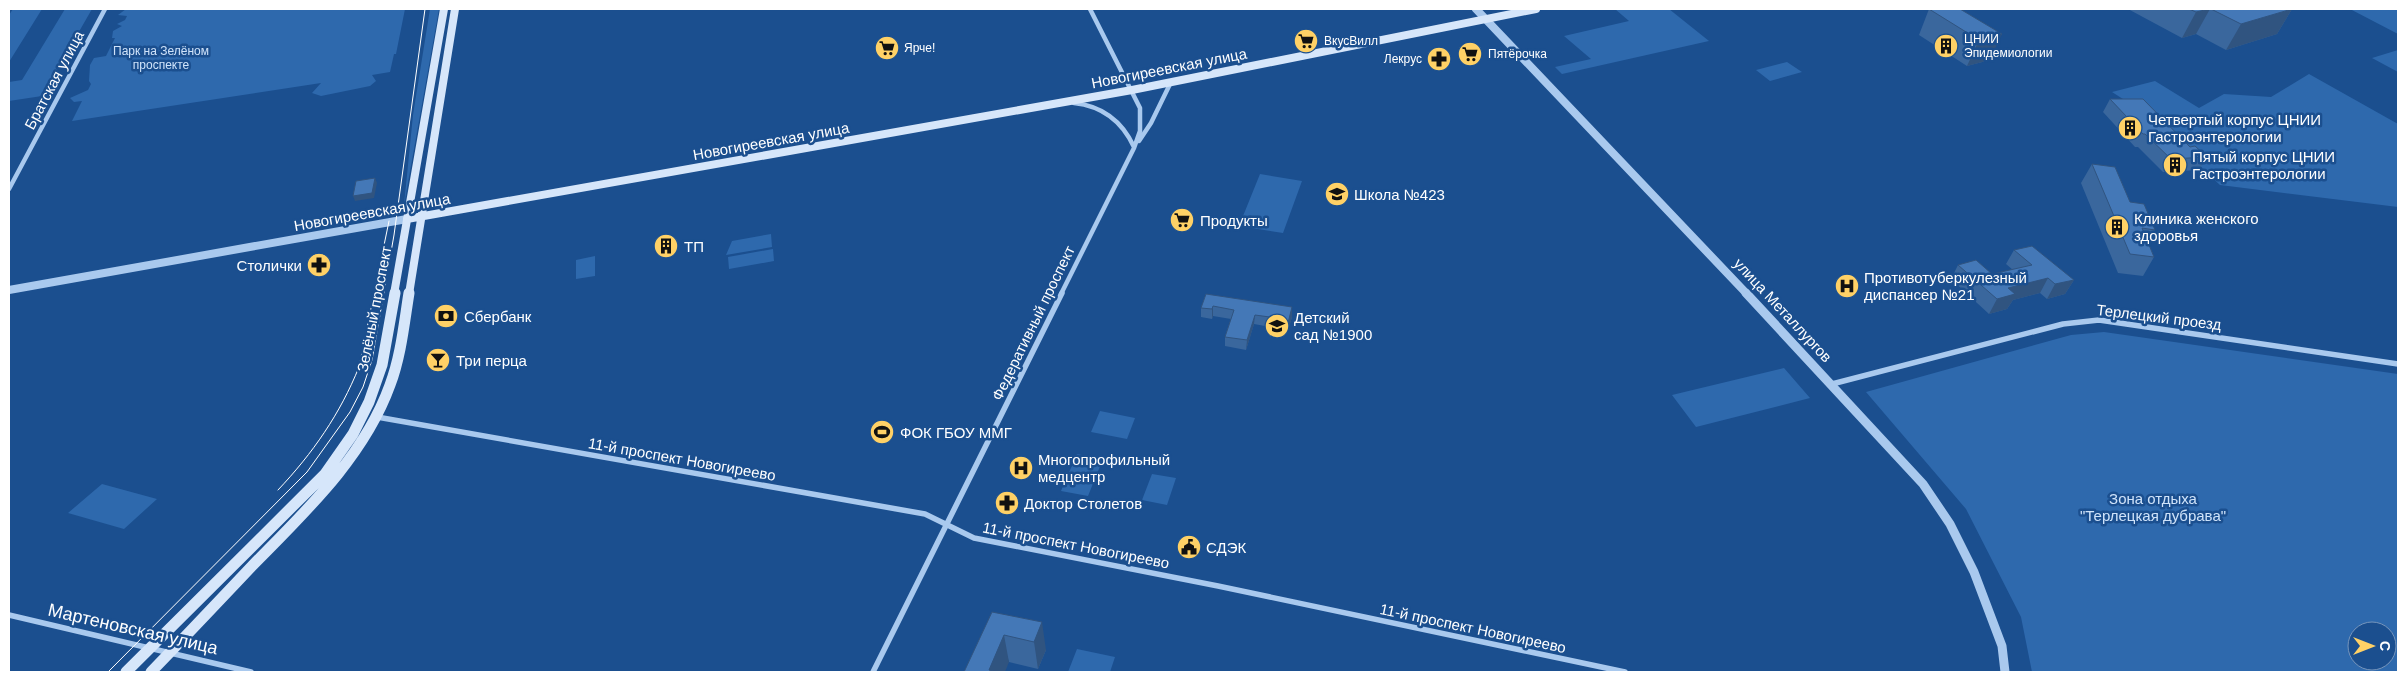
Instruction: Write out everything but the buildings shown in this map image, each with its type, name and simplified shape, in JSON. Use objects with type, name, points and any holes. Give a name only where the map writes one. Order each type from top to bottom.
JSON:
[{"type":"main road","name":"Зелёный проспект","points":[[126,672],[325,474],[353,434],[369,402],[382,365],[444,9]]},
{"type":"main road","name":"Зелёный проспект","points":[[151,672],[340,473],[377,418],[393,381],[399,355],[454,9]]},
{"type":"main road","name":"Новогиреевская улица","points":[[407,219],[1057,104],[1536,9]]},
{"type":"street","name":"Братская улица","points":[[9,189],[105,9]]},
{"type":"street","name":"Федеративный проспект","points":[[873,672],[1134,148],[1140,131],[1140,108],[1090,9]]},
{"type":"street","name":"улица Металлургов","points":[[1476,9],[1832,384],[1923,484],[1950,524],[1974,572],[2002,646],[2005,672]]},
{"type":"street","points":[[1134,148],[1152,123],[1172,82]]},
{"type":"street","points":[[1057,104],[1090,105],[1104,112],[1116,120],[1129,134],[1134,148]]},
{"type":"street","name":"Новогиреевская улица","points":[[9,290],[407,219]]},
{"type":"street","name":"Терлецкий проезд","points":[[1832,384],[2063,324],[2099,320],[2398,364]]},
{"type":"street","name":"11-й проспект Новогиреево","points":[[377,418],[925,514],[974,538],[1218,586],[1625,672]]},
{"type":"street","name":"Мартеновская улица","points":[[9,615],[251,672]]},
{"type":"green space","points":[[13,9],[42,9],[9,62],[9,15]]},
{"type":"green space","points":[[65,9],[92,9],[42,96],[9,101],[9,82],[22,80]]},
{"type":"green space","name":"Парк на Зелёном проспекте","points":[[126,9],[405,9],[396,54],[394,54],[390,72],[372,75],[376,81],[370,86],[321,96],[312,93],[321,83],[72,121],[82,101],[74,102],[70,98],[88,90],[91,84],[89,81],[90,65],[94,58],[106,56],[115,38],[112,38],[113,31],[122,26],[117,24],[125,20],[127,16],[118,15]]},
{"type":"green space","points":[[430,9],[439,9],[404,205],[413,115]]},
{"type":"green space","points":[[1615,9],[1669,9],[1709,41],[1562,74],[1555,67],[1591,59],[1564,36],[1629,21]]},
{"type":"green space","points":[[2350,9],[2398,9],[2398,34]]},
{"type":"green space","points":[[2398,50],[2398,72],[2372,58]]},
{"type":"green space","points":[[1787,62],[1802,72],[1770,81],[1756,70]]},
{"type":"green space","points":[[2309,74],[2398,124],[2398,207],[2220,185],[2137,108],[2112,92],[2155,81],[2199,108],[2224,94],[2271,97]]},
{"type":"green space","points":[[1260,174],[1302,181],[1283,233],[1239,226]]},
{"type":"green space","points":[[771,234],[772,247],[726,255],[732,241]]},
{"type":"green space","points":[[773,249],[774,261],[729,269],[728,257]]},
{"type":"green space","points":[[595,256],[595,276],[576,279],[576,260]]},
{"type":"green space","name":"Зона отдыха \"Терлецкая дубрава\"","points":[[2104,332],[2398,374],[2398,672],[2032,672],[2021,617],[1966,509],[1866,392],[2071,335]]},
{"type":"green space","points":[[1784,368],[1810,398],[1696,427],[1672,395]]},
{"type":"green space","points":[[1100,411],[1135,418],[1127,439],[1091,432]]},
{"type":"green space","points":[[1077,454],[1103,459],[1088,496],[1061,491]]},
{"type":"green space","points":[[1152,474],[1176,478],[1167,505],[1142,500]]},
{"type":"green space","points":[[102,484],[157,499],[124,529],[68,513]]},
{"type":"green space","points":[[1077,649],[1115,657],[1110,672],[1068,672]]},
{"type":"tram line","points":[[108,672],[307,472],[350,412],[363,387],[372,360],[394,235],[425,9]]},
{"type":"tram line","points":[[278,490],[314,447],[334,417],[352,384],[359,367],[389,221]]},
{"type":"place","name":"ВкусВилл","points":[[1306,41]]},
{"type":"place","name":"ЦНИИ Эпидемиологии","points":[[1946,46]]},
{"type":"place","name":"Ярче!","points":[[887,48]]},
{"type":"place","name":"Пятёрочка","points":[[1470,54]]},
{"type":"place","name":"Лекрус","points":[[1439,59]]},
{"type":"place","name":"Четвертый корпус ЦНИИ Гастроэнтерологии","points":[[2130,128]]},
{"type":"place","name":"Пятый корпус ЦНИИ Гастроэнтерологии","points":[[2175,165]]},
{"type":"place","name":"Школа №423","points":[[1337,194]]},
{"type":"place","name":"Продукты","points":[[1182,220]]},
{"type":"place","name":"Клиника женского здоровья","points":[[2117,227]]},
{"type":"place","name":"ТП","points":[[666,246]]},
{"type":"place","name":"Столички","points":[[319,265]]},
{"type":"place","name":"Противотуберкулезный диспансер №21","points":[[1847,286]]},
{"type":"place","name":"Сбербанк","points":[[446,316]]},
{"type":"place","name":"Детский сад №1900","points":[[1277,326]]},
{"type":"place","name":"Три перца","points":[[438,360]]},
{"type":"place","name":"ФОК ГБОУ ММГ","points":[[882,432]]},
{"type":"place","name":"Многопрофильный медцентр","points":[[1021,468]]},
{"type":"place","name":"Доктор Столетов","points":[[1007,503]]},
{"type":"place","name":"СДЭК","points":[[1189,547]]}]
